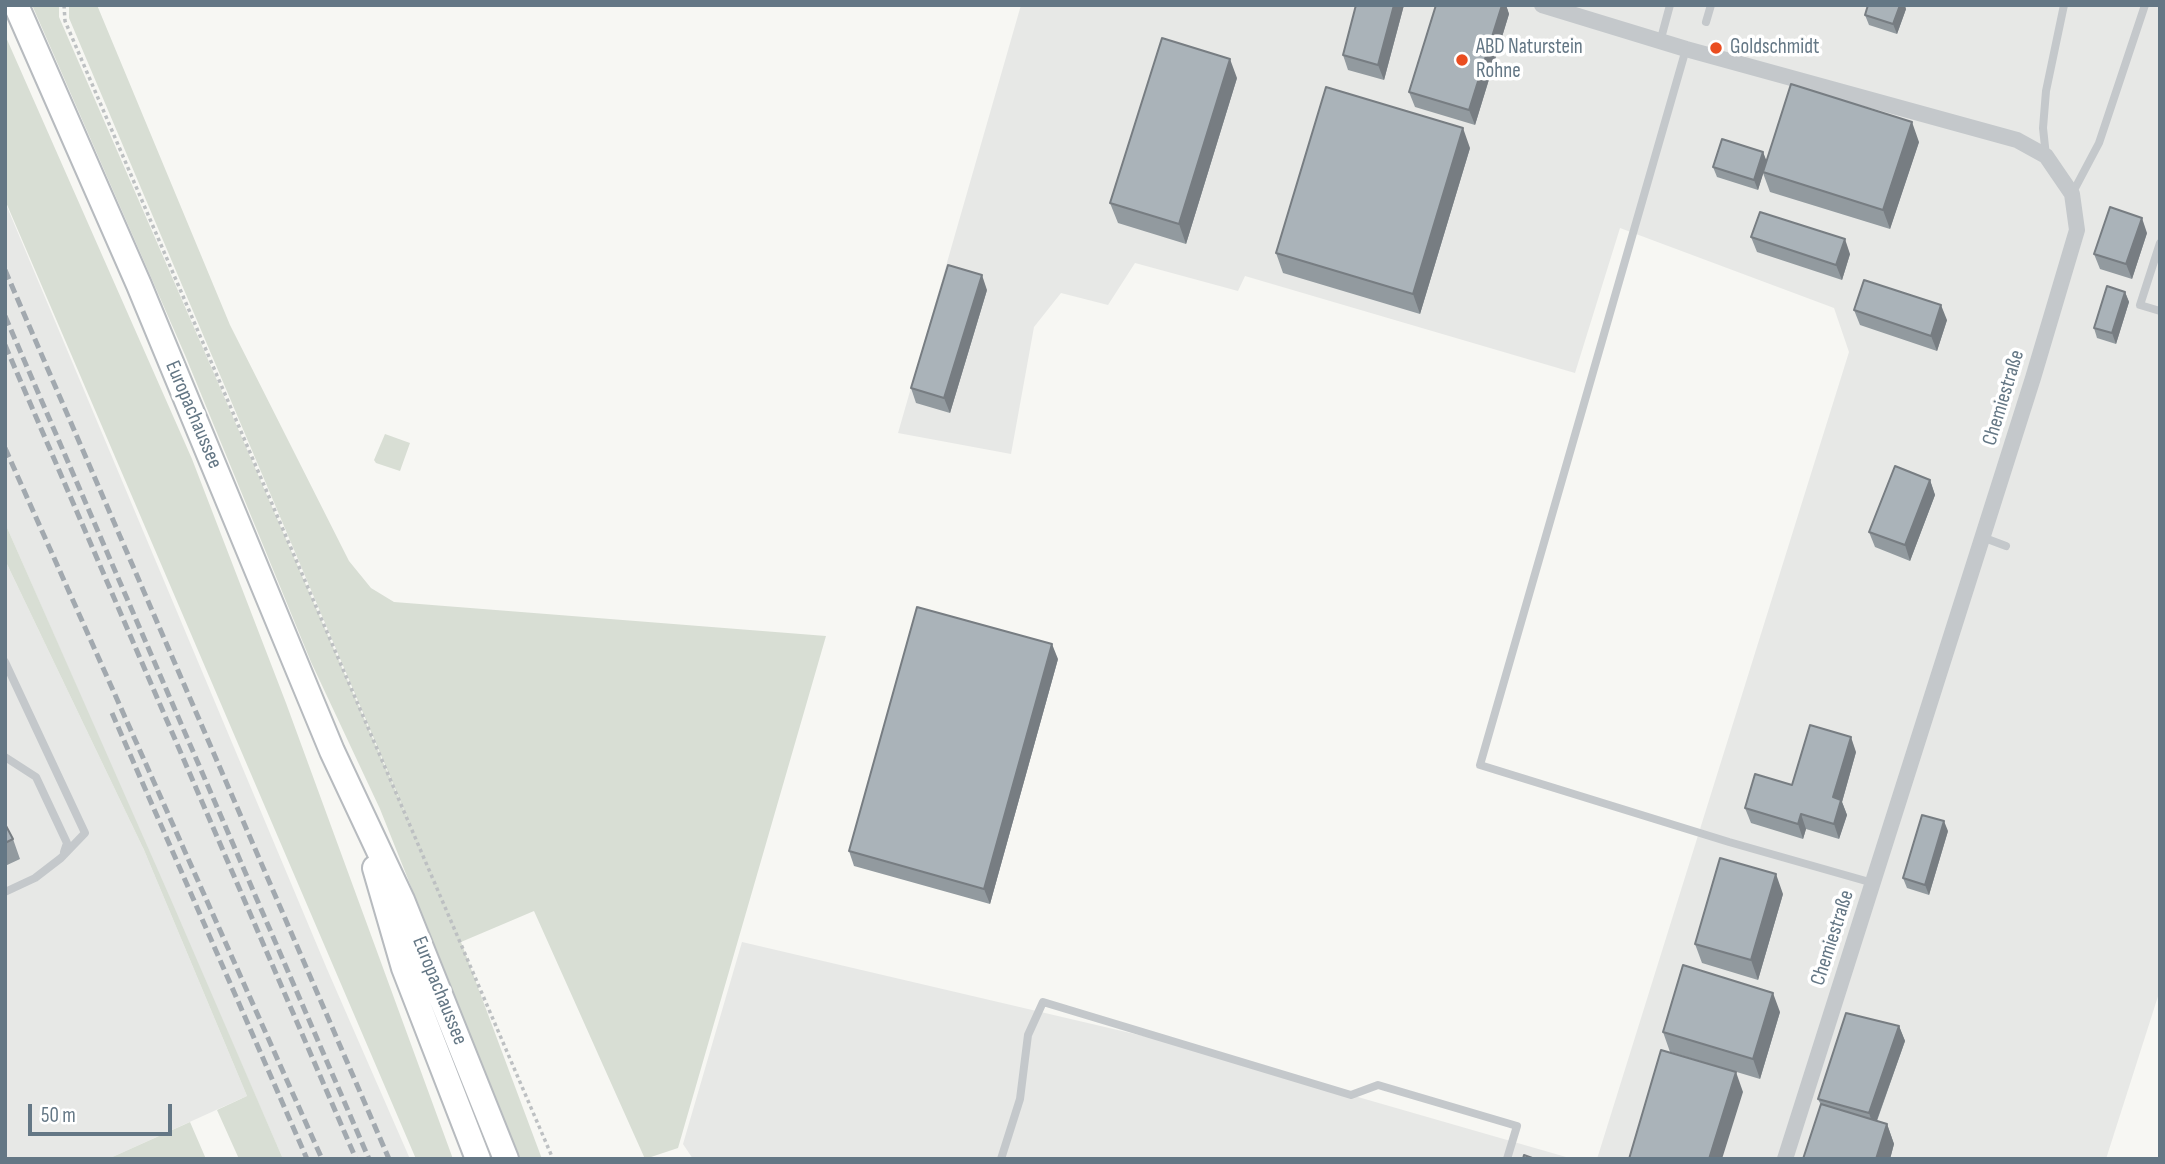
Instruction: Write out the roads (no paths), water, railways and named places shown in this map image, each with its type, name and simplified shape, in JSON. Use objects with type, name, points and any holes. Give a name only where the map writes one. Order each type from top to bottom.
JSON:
[{"type":"main road","name":"Europachaussee","points":[[16,5],[139,285],[300,673],[366,826],[402,900],[506,1159]]},
{"type":"main road","name":"Europachaussee","points":[[366,826],[377,879],[404,968],[478,1159]]},
{"type":"street","name":"Chemiestraße","points":[[1542,5],[1660,42],[2017,140],[2046,156],[2072,194],[2077,230],[1785,1159]]},
{"type":"lane","points":[[1660,42],[1670,5]]},
{"type":"lane","points":[[1706,22],[1711,5]]},
{"type":"lane","points":[[2046,156],[2043,128],[2046,91],[2064,5]]},
{"type":"lane","points":[[2072,194],[2099,143],[2145,5]]},
{"type":"lane","points":[[1686,49],[1479,765],[1873,883]]},
{"type":"lane","points":[[2160,243],[2140,305],[2160,312]]},
{"type":"lane","points":[[1982,537],[2006,546]]},
{"type":"lane","points":[[5,662],[85,833],[61,859],[35,878],[5,892]]},
{"type":"lane","points":[[5,757],[36,777],[67,843],[61,859]]},
{"type":"lane","points":[[1001,1159],[1020,1099],[1028,1035],[1042,1002],[1351,1096],[1378,1084],[1517,1126],[1507,1159]]},
{"type":"railway","points":[[5,270],[389,1159]]},
{"type":"railway","points":[[5,316],[369,1159]]},
{"type":"railway","points":[[5,345],[356,1159]]},
{"type":"railway","points":[[5,448],[322,1159]]},
{"type":"railway","points":[[112,713],[307,1159]]},
{"type":"place","name":"Goldschmidt","points":[[1716,48]]},
{"type":"place","name":"ABD Naturstein Rohne","points":[[1462,60]]}]
